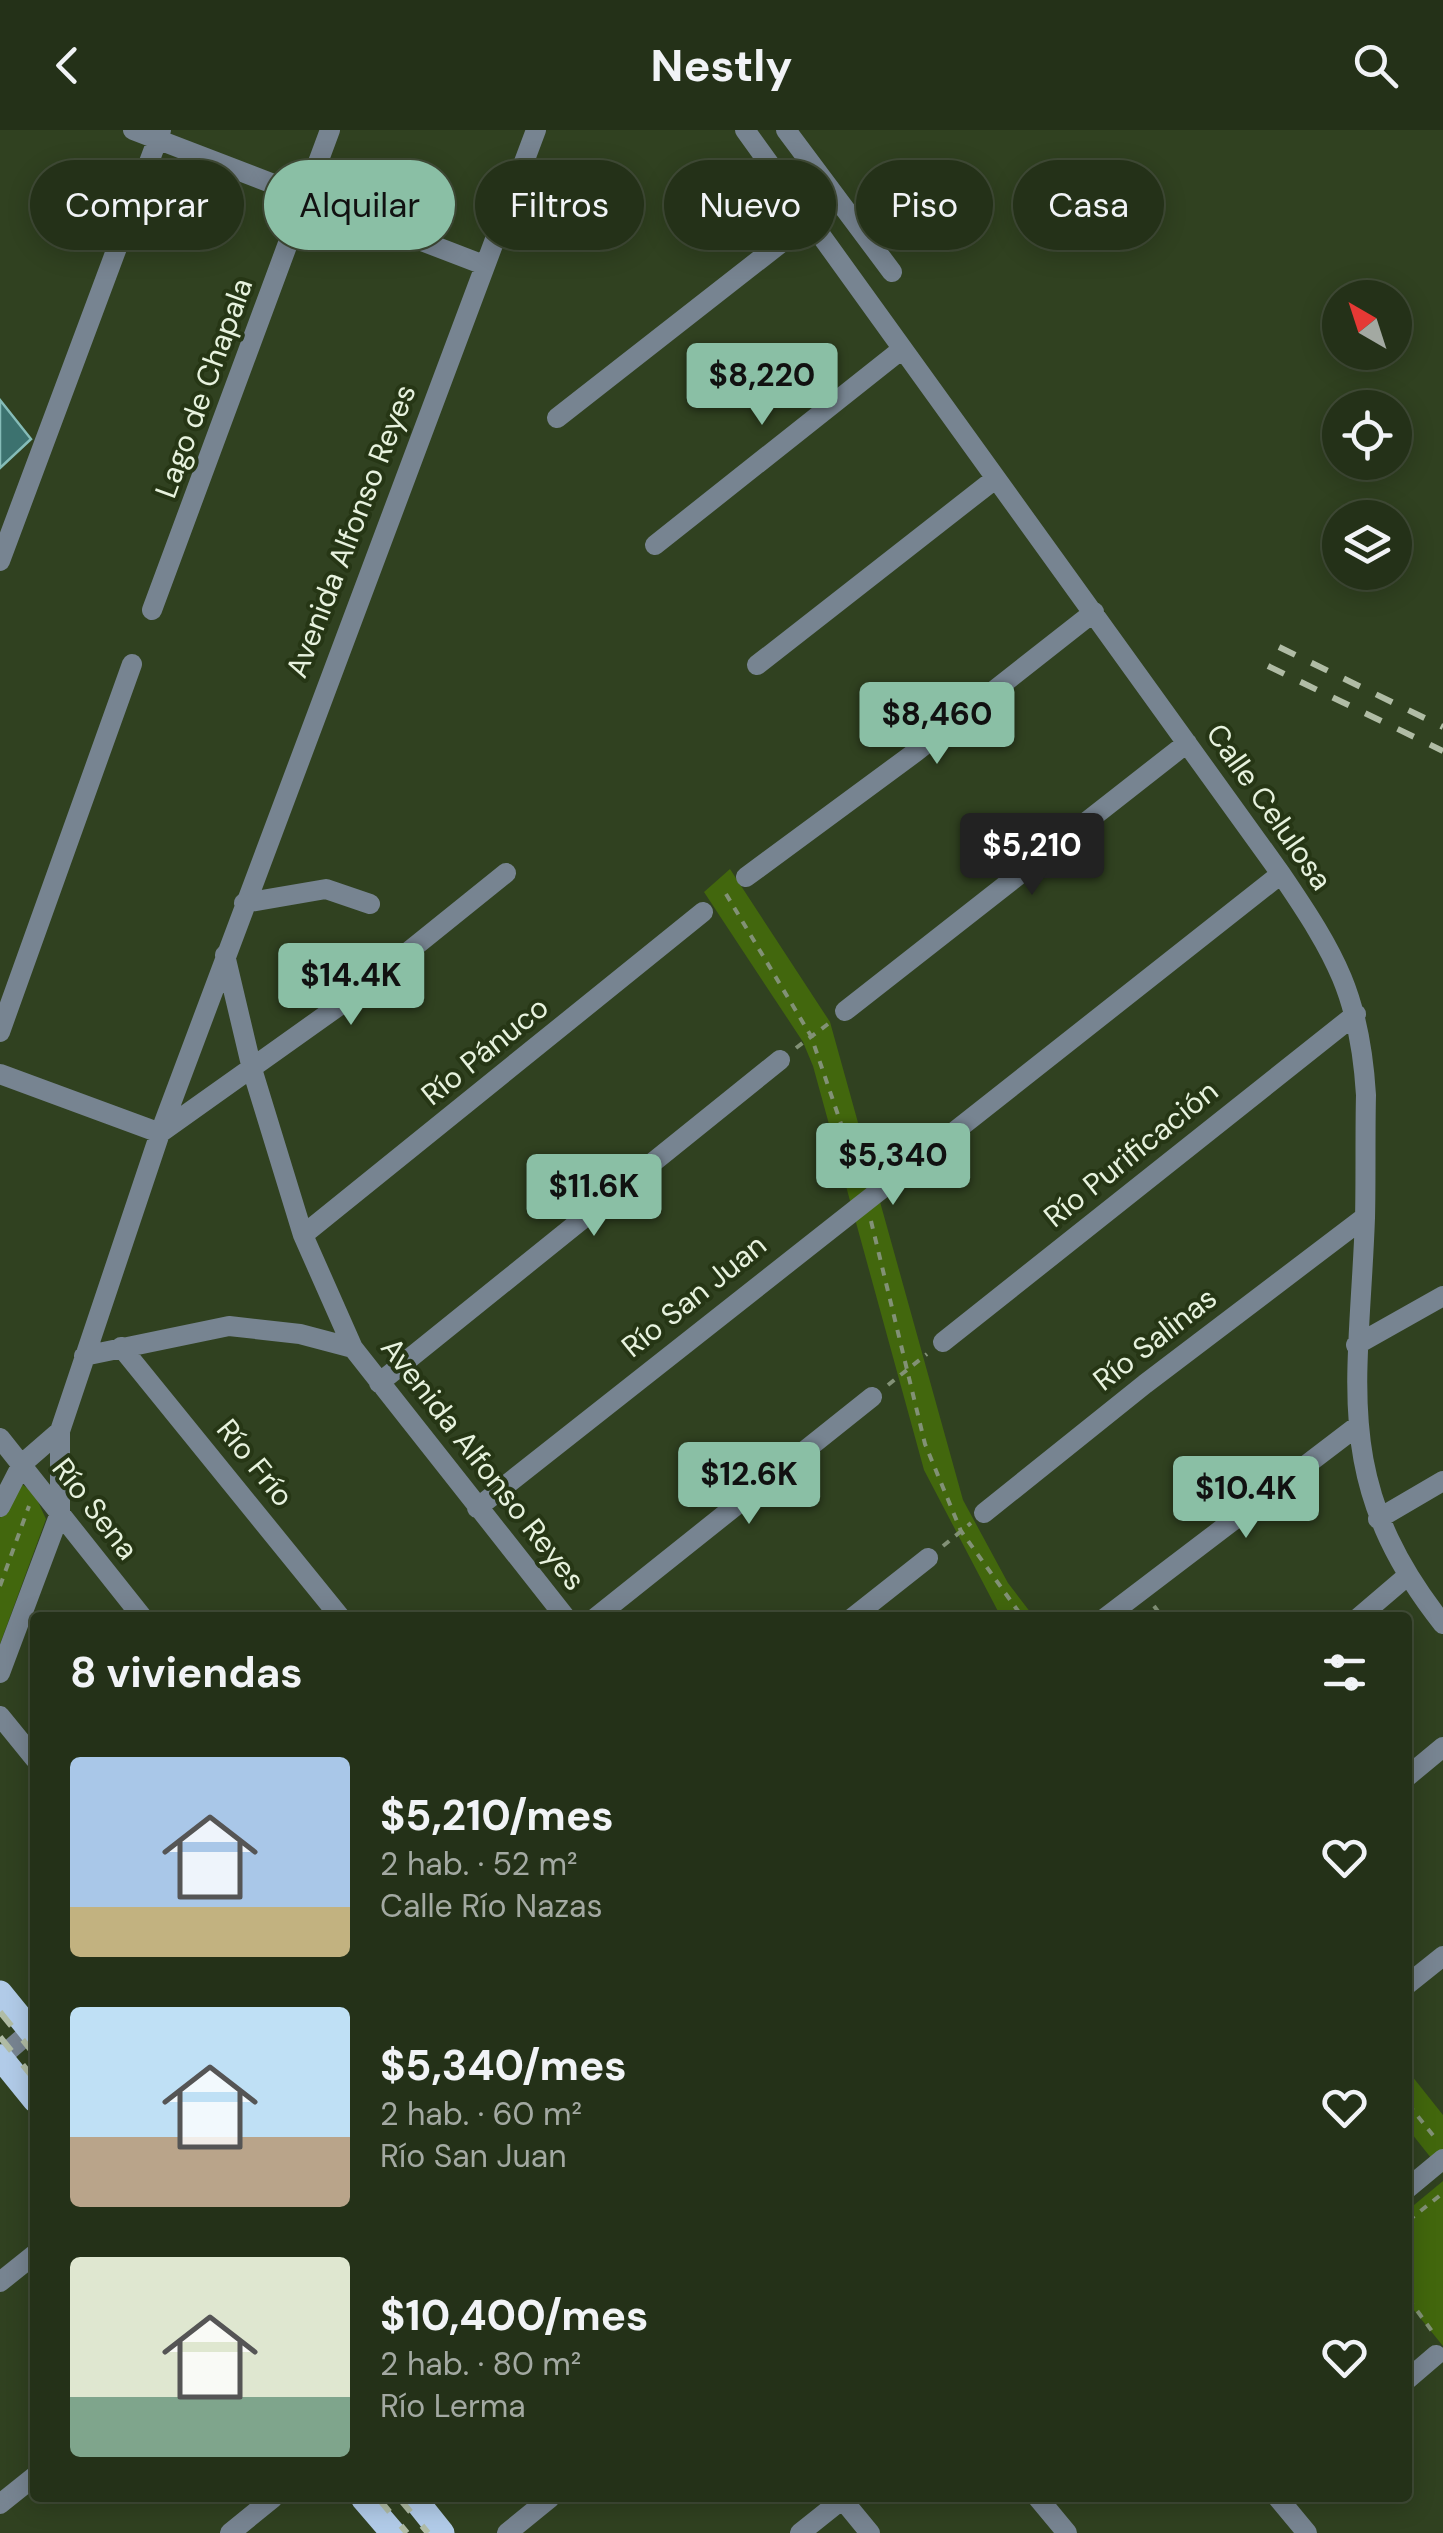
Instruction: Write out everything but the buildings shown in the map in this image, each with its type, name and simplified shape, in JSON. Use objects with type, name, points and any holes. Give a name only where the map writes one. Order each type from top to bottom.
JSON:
[{"type":"main road","points":[[0,1993],[30,2030]]},
{"type":"main road","points":[[0,2058],[30,2094]]},
{"type":"main road","points":[[367,2502],[392,2533]]},
{"type":"main road","points":[[417,2502],[442,2533]]},
{"type":"street","points":[[133,130],[160,134],[264,176]]},
{"type":"street","name":"Lago de Chapala","points":[[319,160],[330,130]]},
{"type":"street","name":"Avenida Alfonso Reyes","points":[[60,1431],[160,1134],[244,902],[536,130]]},
{"type":"street","name":"Calle Celulosa","points":[[745,130],[766,160]]},
{"type":"street","points":[[786,130],[892,272]]},
{"type":"street","points":[[0,562],[160,134]]},
{"type":"street","name":"Lago de Chapala","points":[[152,610],[286,250]]},
{"type":"street","points":[[447,250],[484,265]]},
{"type":"street","points":[[558,418],[771,250]]},
{"type":"street","name":"Calle Celulosa","points":[[829,250],[1094,612],[1282,874],[1331,949],[1356,1014],[1366,1095],[1356,1427],[1378,1519],[1406,1578],[1443,1624]]},
{"type":"street","points":[[655,545],[901,350]]},
{"type":"street","points":[[757,665],[995,479]]},
{"type":"street","points":[[746,877],[917,751],[1094,612]]},
{"type":"street","points":[[0,1032],[132,664]]},
{"type":"street","points":[[845,1010],[1186,743]]},
{"type":"street","points":[[0,1074],[160,1134],[357,993],[506,873]]},
{"type":"street","name":"Río San Juan","points":[[477,1508],[1282,874]]},
{"type":"street","points":[[244,902],[326,889],[370,904]]},
{"type":"street","name":"Río Pánuco","points":[[303,1234],[703,912]]},
{"type":"street","name":"Avenida Alfonso Reyes","points":[[225,954],[252,1070],[303,1234],[352,1348],[561,1612]]},
{"type":"street","name":"Río Purificación","points":[[944,1342],[1356,1014]]},
{"type":"street","points":[[379,1382],[780,1060]]},
{"type":"street","name":"Río Salinas","points":[[984,1513],[1145,1384],[1365,1217]]},
{"type":"street","points":[[1356,1346],[1443,1296]]},
{"type":"street","name":"Avenida Alfonso Reyes","points":[[84,1356],[230,1326],[300,1334],[352,1348]]},
{"type":"street","name":"Río Frío","points":[[122,1347],[336,1612]]},
{"type":"street","points":[[602,1612],[872,1397]]},
{"type":"street","points":[[1114,1612],[1356,1427]]},
{"type":"street","points":[[0,1506],[22,1464],[60,1431]]},
{"type":"street","points":[[0,1673],[60,1513],[60,1431]]},
{"type":"street","name":"Río Sena","points":[[0,1438],[138,1612]]},
{"type":"street","points":[[1378,1519],[1443,1481]]},
{"type":"street","points":[[860,1612],[928,1558]]},
{"type":"street","points":[[1365,1612],[1406,1578]]},
{"type":"street","points":[[0,1716],[30,1753]]},
{"type":"street","points":[[1412,1773],[1443,1747]]},
{"type":"street","points":[[1412,1981],[1443,1956]]},
{"type":"street","points":[[0,2058],[30,2036]]},
{"type":"street","points":[[1412,2185],[1443,2159]]},
{"type":"street","points":[[0,2282],[30,2258]]},
{"type":"street","points":[[1412,2375],[1439,2351]]},
{"type":"street","points":[[0,2504],[30,2480]]},
{"type":"street","points":[[230,2533],[267,2502]]},
{"type":"street","points":[[506,2533],[545,2502]]},
{"type":"street","points":[[800,2533],[838,2502]]},
{"type":"street","points":[[846,2502],[870,2533]]},
{"type":"street","points":[[1041,2502],[1067,2533]]},
{"type":"street","points":[[1281,2502],[1307,2533]]},
{"type":"path","points":[[703,912],[746,877]]},
{"type":"path","points":[[726,894],[812,1036],[866,1198],[925,1444],[961,1531],[1019,1612]]},
{"type":"path","points":[[780,1060],[845,1010]]},
{"type":"path","points":[[872,1397],[944,1342]]},
{"type":"path","points":[[0,1586],[37,1484]]},
{"type":"path","points":[[928,1558],[984,1513]]},
{"type":"path","points":[[1412,2109],[1443,2148]]},
{"type":"path","points":[[1412,2218],[1443,2193]]},
{"type":"path","points":[[1412,2305],[1439,2351]]},
{"type":"green space","points":[[730,869],[830,1022],[963,1500],[1008,1583],[1030,1612],[998,1612],[924,1470],[813,1066],[803,1042],[704,892]]},
{"type":"green space","points":[[19,1482],[34,1493],[46,1519],[0,1644],[0,1518]]},
{"type":"green space","points":[[1412,2076],[1443,2115],[1443,2173],[1412,2134]]},
{"type":"green space","points":[[1443,2181],[1443,2346],[1412,2308],[1412,2207]]},
{"type":"railway","points":[[1279,647],[1443,727]]},
{"type":"railway","points":[[1268,666],[1443,751]]},
{"type":"railway","points":[[0,2012],[30,2049]]},
{"type":"railway","points":[[0,2037],[30,2074]]},
{"type":"railway","points":[[381,2502],[407,2533]]},
{"type":"railway","points":[[402,2502],[428,2533]]}]
